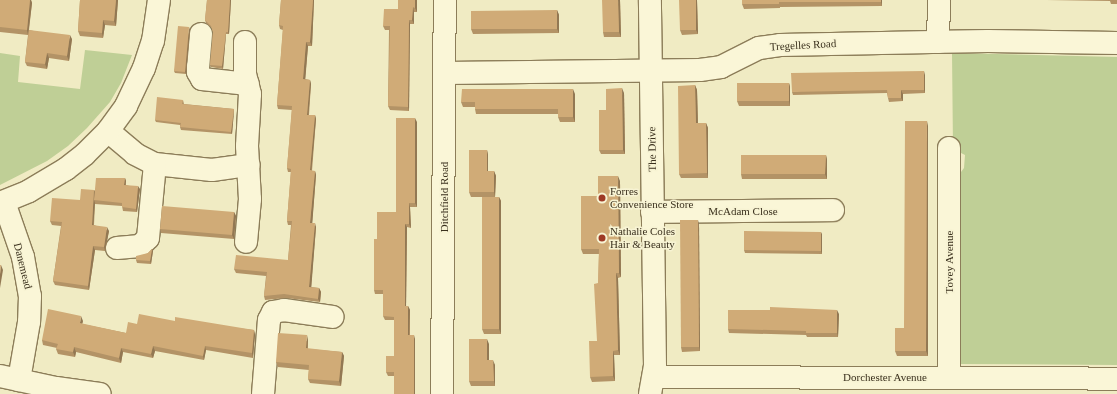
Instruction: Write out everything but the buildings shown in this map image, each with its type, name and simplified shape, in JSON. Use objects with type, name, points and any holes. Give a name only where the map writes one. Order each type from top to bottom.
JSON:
[{"type":"street","points":[[2,202],[29,191],[66,169],[85,154],[108,131],[126,106],[144,68],[153,41],[159,0]]},
{"type":"street","name":"Ditchfield Road","points":[[442,394],[445,0]]},
{"type":"street","name":"The Drive","points":[[650,0],[652,386]]},
{"type":"street","points":[[938,42],[939,0]]},
{"type":"street","points":[[201,34],[198,72],[202,78],[248,84]]},
{"type":"street","name":"Tregelles Road","points":[[445,73],[711,69],[731,63],[758,48],[780,45],[1046,41],[1117,43]]},
{"type":"street","points":[[245,42],[244,64],[250,94],[247,146],[250,199],[246,242]]},
{"type":"street","points":[[108,131],[135,154],[155,164],[212,170],[249,165]]},
{"type":"street","name":"Tovey Avenue","points":[[944,383],[949,148]]},
{"type":"street","points":[[117,248],[140,246],[148,238],[155,164]]},
{"type":"street","name":"Danemead","points":[[2,202],[23,257],[30,296],[29,322],[9,378],[75,392],[100,394]]},
{"type":"street","name":"McAdam Close","points":[[652,212],[833,210]]},
{"type":"street","points":[[264,394],[269,320],[273,312],[284,310],[333,317]]},
{"type":"street","name":"Dorchester Avenue","points":[[652,386],[944,383],[1117,379]]},
{"type":"green space","points":[[85,50],[132,55],[121,83],[110,102],[87,128],[68,146],[47,161],[0,185],[0,53],[20,56],[18,82],[80,89]]},
{"type":"green space","points":[[952,53],[1117,57],[1117,365],[959,364],[961,172],[964,168],[965,155],[953,149]]},
{"type":"place","name":"Forres Convenience Store","points":[[602,198]]},
{"type":"place","name":"Nathalie Coles Hair & Beauty","points":[[602,238]]}]
